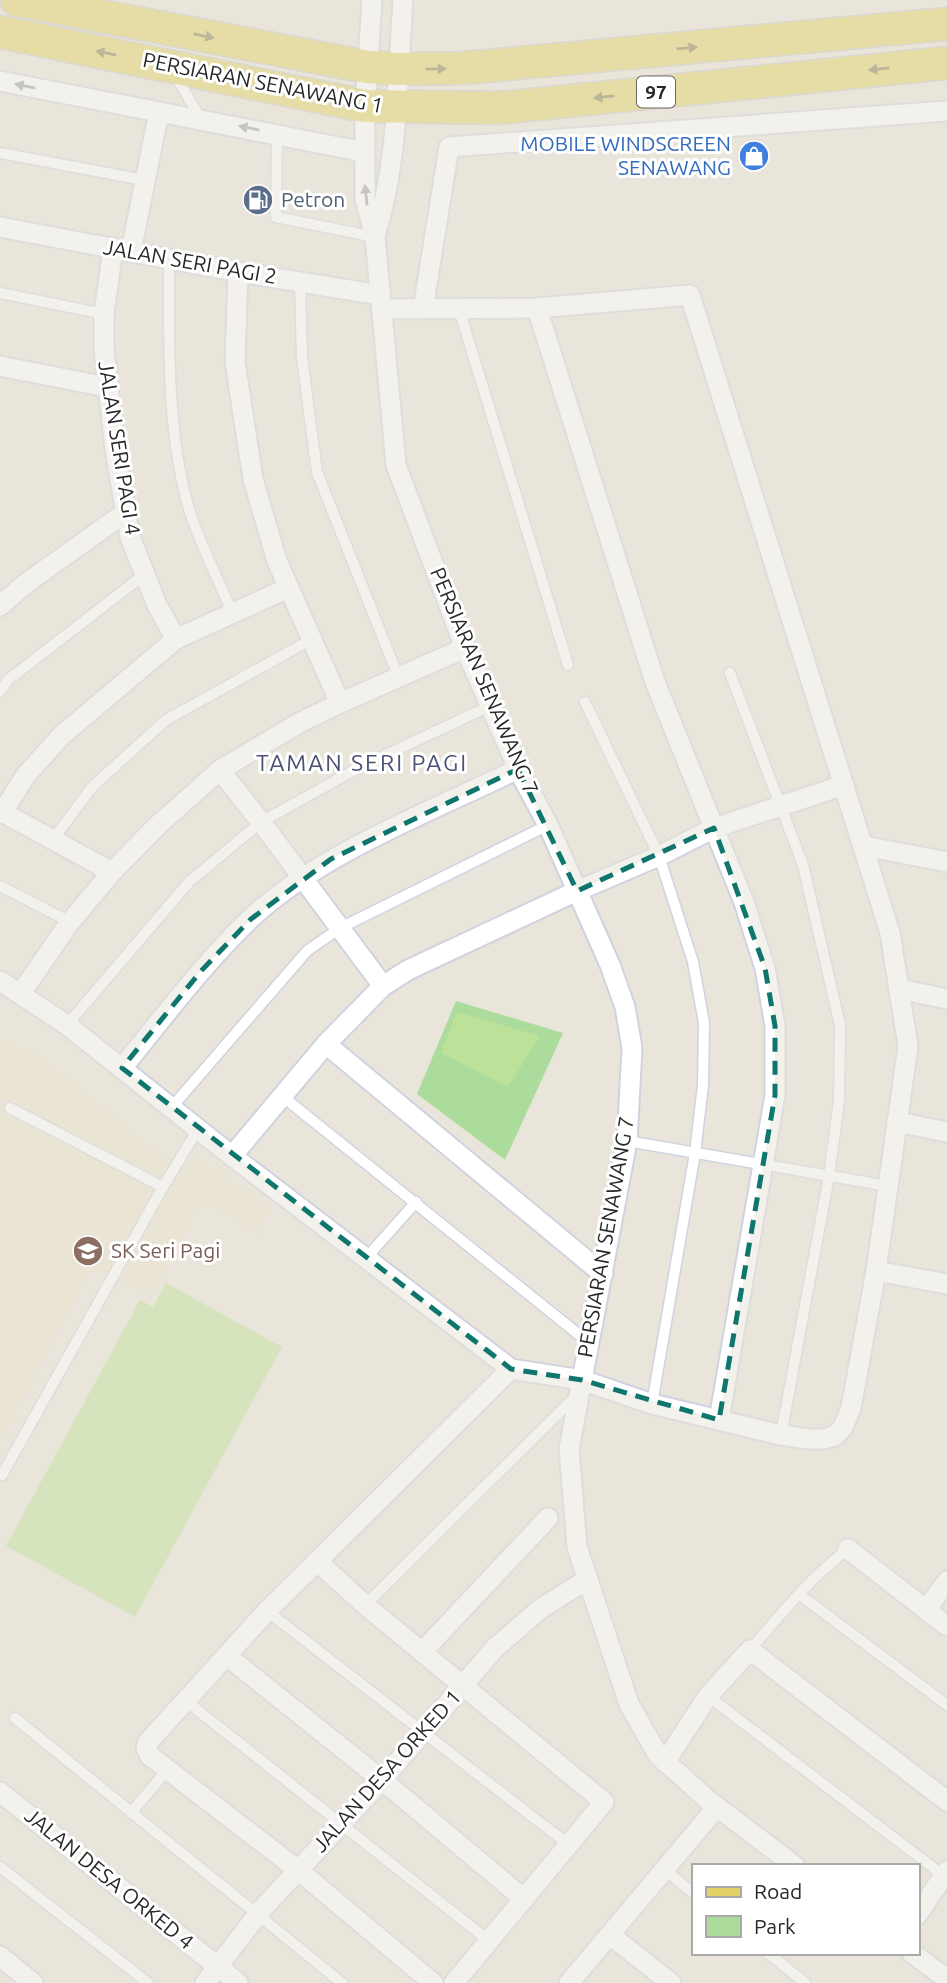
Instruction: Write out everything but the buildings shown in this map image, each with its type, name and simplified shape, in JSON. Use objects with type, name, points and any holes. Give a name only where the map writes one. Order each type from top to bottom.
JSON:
[{"type":"main road","name":"PERSIARAN SENAWANG 1","points":[[17,0],[383,68],[464,68],[947,24]]},
{"type":"main road","name":"PERSIARAN SENAWANG 1","points":[[0,32],[365,106],[498,108],[947,63]]},
{"type":"street","points":[[372,0],[383,68],[397,107],[386,202],[375,237]]},
{"type":"street","points":[[375,237],[365,200],[365,106],[383,68],[404,0]]},
{"type":"street","points":[[0,82],[364,152]]},
{"type":"street","points":[[423,309],[449,147],[947,111]]},
{"type":"street","name":"JALAN SERI PAGI 4","points":[[159,112],[144,180],[104,314],[104,349],[107,387],[130,537],[158,605],[176,639]]},
{"type":"street","name":"JALAN SERI PAGI 2","points":[[0,227],[238,272],[300,281],[380,302],[423,309],[537,309],[690,295],[844,785]]},
{"type":"street","name":"PERSIARAN SENAWANG 7","points":[[375,237],[396,465],[490,706],[518,769],[548,825],[610,965],[625,1007],[632,1048],[627,1141],[569,1449],[577,1547],[629,1704],[658,1755],[717,1807],[792,1864]]},
{"type":"street","points":[[238,272],[235,362],[249,453],[260,502],[277,561],[340,703]]},
{"type":"street","points":[[537,309],[655,682],[744,902],[765,968],[775,1026],[775,1095],[719,1420]]},
{"type":"street","points":[[0,366],[107,387]]},
{"type":"street","points":[[0,606],[25,584],[126,512]]},
{"type":"street","points":[[112,872],[1,812],[26,775],[62,735],[176,639],[288,588]]},
{"type":"street","points":[[21,993],[70,922],[112,872],[158,825],[220,770],[299,723],[398,676],[466,648]]},
{"type":"street","points":[[122,1068],[201,971],[251,919],[303,879],[331,859],[518,769]]},
{"type":"street","points":[[220,770],[383,986]]},
{"type":"street","points":[[0,981],[67,1025],[232,1156],[511,1369],[781,1435],[823,1439],[835,1436],[843,1427],[851,1408],[876,1271],[908,1046],[890,933],[844,785],[714,828],[659,856],[408,970],[383,986],[326,1044],[232,1156]]},
{"type":"street","points":[[863,846],[947,862]]},
{"type":"street","points":[[899,989],[947,999]]},
{"type":"street","points":[[326,1044],[603,1274]]},
{"type":"street","points":[[897,1122],[947,1132]]},
{"type":"street","points":[[876,1271],[947,1284]]},
{"type":"street","points":[[433,1983],[298,1870],[150,1756],[146,1748],[148,1742],[267,1611],[511,1369]]},
{"type":"street","points":[[422,1652],[548,1518]]},
{"type":"street","points":[[848,1549],[947,1626]]},
{"type":"street","points":[[317,1561],[365,1605],[604,1802],[454,1983]]},
{"type":"street","name":"JALAN DESA ORKED 1","points":[[205,1983],[257,1915],[382,1780],[494,1649],[540,1609],[588,1579]]},
{"type":"street","points":[[926,1610],[947,1581]]},
{"type":"street","points":[[665,1762],[708,1696],[750,1650],[947,1801]]},
{"type":"street","points":[[227,1656],[382,1780],[524,1899]]},
{"type":"street","name":"JALAN DESA ORKED 4","points":[[0,1792],[237,1983]]},
{"type":"street","points":[[569,1983],[717,1807]]},
{"type":"street","points":[[919,1912],[945,1874]]},
{"type":"street","points":[[610,1935],[671,1983]]},
{"type":"street","points":[[915,1955],[947,1979]]},
{"type":"street","points":[[0,1956],[33,1983]]},
{"type":"lane","points":[[170,66],[201,119]]},
{"type":"lane","points":[[276,134],[276,217],[375,237]]},
{"type":"lane","points":[[0,153],[144,180]]},
{"type":"lane","points":[[169,258],[170,379],[180,465],[192,518],[232,612]]},
{"type":"lane","points":[[300,281],[302,358],[317,472],[398,676]]},
{"type":"lane","points":[[0,293],[104,314]]},
{"type":"lane","points":[[458,309],[568,665]]},
{"type":"lane","points":[[0,691],[8,680],[145,573]]},
{"type":"lane","points":[[52,841],[92,787],[166,720],[312,639]]},
{"type":"lane","points":[[730,673],[803,865],[840,1025],[839,1101],[829,1176],[781,1435]]},
{"type":"lane","points":[[585,702],[659,856],[694,962],[704,1023],[703,1085],[695,1153],[652,1404]]},
{"type":"lane","points":[[67,1025],[189,881],[261,822],[362,766],[490,706]]},
{"type":"lane","points":[[171,1108],[307,951],[340,928],[548,825]]},
{"type":"lane","points":[[0,886],[70,922]]},
{"type":"lane","points":[[282,1096],[589,1343]]},
{"type":"lane","points":[[10,1108],[163,1187]]},
{"type":"lane","points":[[0,1474],[2,1475],[198,1129]]},
{"type":"lane","points":[[627,1141],[888,1186]]},
{"type":"lane","points":[[367,1257],[415,1202]]},
{"type":"lane","points":[[365,1605],[580,1387]]},
{"type":"lane","points":[[750,1650],[800,1595],[848,1549]]},
{"type":"lane","points":[[800,1595],[947,1705]]},
{"type":"lane","points":[[267,1611],[569,1845]]},
{"type":"lane","points":[[708,1696],[945,1874]]},
{"type":"lane","points":[[186,1702],[489,1941]]},
{"type":"lane","points":[[15,1718],[342,1983]]},
{"type":"lane","points":[[131,1813],[168,1769]]},
{"type":"lane","points":[[0,1867],[148,1983]]},
{"type":"lane","points":[[665,1870],[692,1892]]},
{"type":"lane","points":[[770,1955],[805,1983]]},
{"type":"highlighted area","points":[[518,769],[577,891],[714,828],[765,968],[775,1026],[775,1095],[719,1420],[582,1380],[511,1369],[122,1068],[201,971],[251,919],[331,859]]},
{"type":"shaded area","name":"SK Seri Pagi","points":[[0,1038],[42,1058],[185,1175],[195,1156],[268,1208],[258,1236],[204,1199],[151,1294],[91,1266],[0,1444]]},
{"type":"green space","points":[[456,1001],[563,1033],[505,1160],[417,1094]]},
{"type":"green space","points":[[457,1012],[540,1036],[508,1087],[441,1053]]},
{"type":"green space","points":[[166,1283],[282,1347],[135,1617],[6,1546],[140,1300],[153,1307]]},
{"type":"place","name":"MOBILE WINDSCREEN SENAWANG","points":[[754,156]]},
{"type":"place","name":"Petron","points":[[258,200]]},
{"type":"place","name":"SK Seri Pagi","points":[[88,1251]]},
{"type":"district","name":"TAMAN SERI PAGI","points":[[362,763]]}]
